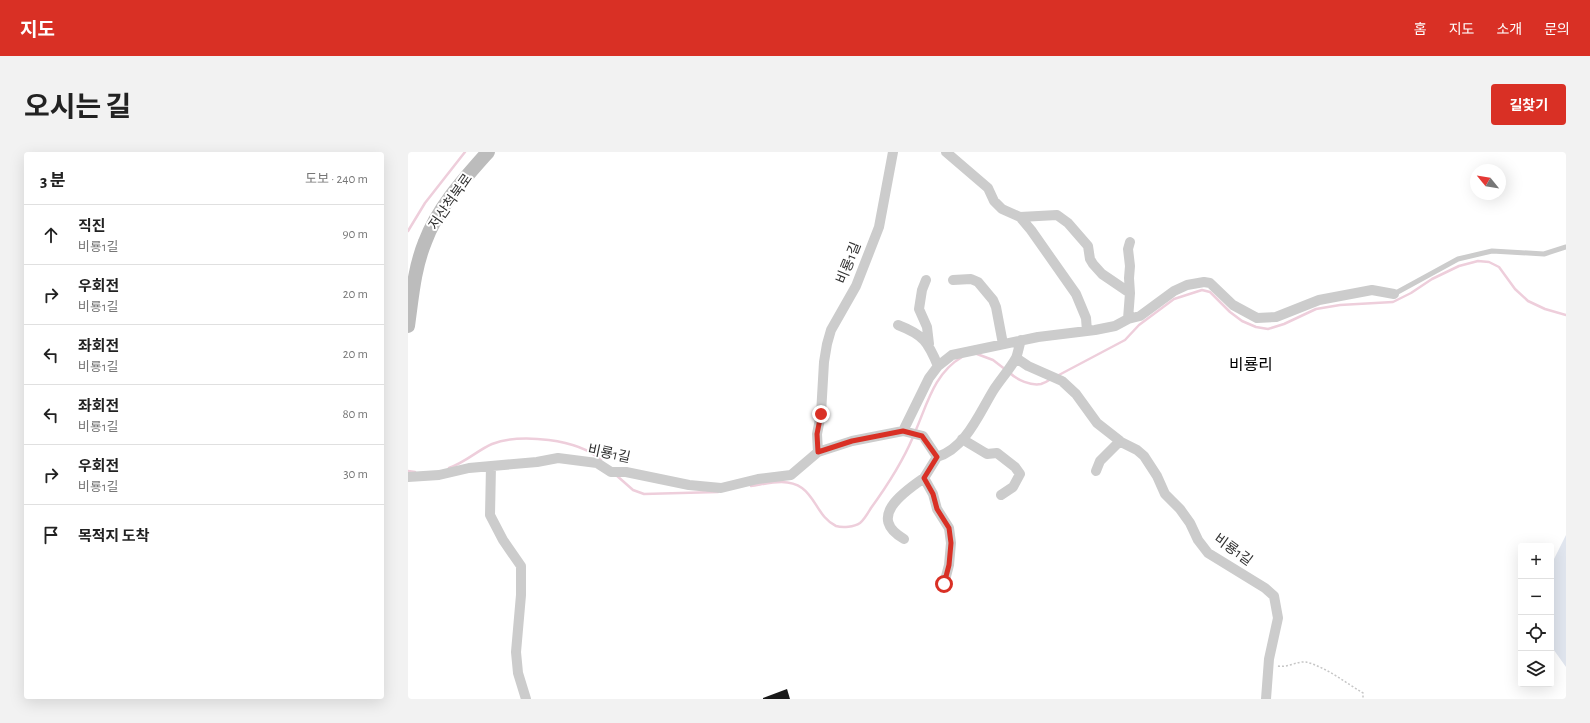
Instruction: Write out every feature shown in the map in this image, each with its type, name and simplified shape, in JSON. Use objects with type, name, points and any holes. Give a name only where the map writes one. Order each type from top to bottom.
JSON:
[{"type":"street","name":"저산척북로","points":[[408,326],[413,288],[425,242],[442,209],[488,152]]},
{"type":"street","name":"비룡1길","points":[[818,452],[817,434],[821,414],[824,362],[827,344],[831,330],[856,286],[879,227],[893,152]]},
{"type":"street","points":[[946,152],[988,188],[994,201],[1002,209],[1020,216],[1057,215],[1068,223],[1088,246],[1090,258],[1093,264],[1102,274],[1130,293]]},
{"type":"street","points":[[1020,216],[1076,294],[1086,318],[1087,331]]},
{"type":"street","points":[[1128,319],[1130,266],[1128,248],[1130,242]]},
{"type":"street","points":[[953,280],[971,279],[978,282],[993,300],[996,307],[1003,344]]},
{"type":"street","points":[[926,280],[922,290],[919,309],[927,327],[928,344],[938,366]]},
{"type":"street","points":[[937,457],[922,436],[903,431],[923,391],[938,366],[952,355],[1021,340],[1114,326],[1128,319],[1140,316],[1174,291],[1187,285],[1204,282],[1210,283],[1233,305],[1257,318],[1276,317],[1319,300],[1372,290],[1394,294]]},
{"type":"street","points":[[898,325],[912,330],[928,344]]},
{"type":"street","points":[[904,539],[890,529],[887,523],[888,515],[898,497],[924,478],[937,457],[955,447],[969,431],[1016,358],[1021,340]]},
{"type":"street","name":"비룡1길","points":[[1016,358],[1041,373],[1062,381],[1076,394],[1097,423],[1120,441],[1137,450],[1144,456],[1157,476],[1165,494],[1180,509],[1190,523],[1198,540],[1208,553],[1265,588],[1274,596],[1278,618],[1268,664],[1266,699]]},
{"type":"street","name":"비룡1길","points":[[408,477],[439,475],[470,468],[537,462],[558,458],[597,463],[611,472],[626,472],[689,485],[721,488],[758,479],[791,475],[818,452],[852,441],[903,431]]},
{"type":"street","points":[[962,439],[987,454],[997,453],[1015,467],[1020,474],[1013,487],[1001,495]]},
{"type":"street","points":[[1096,472],[1100,461],[1120,441]]},
{"type":"street","points":[[491,466],[490,515],[503,540],[521,566],[521,595],[516,652],[518,673],[526,699]]},
{"type":"street","points":[[924,478],[933,494],[937,509],[949,528],[951,543],[949,565],[944,584]]},
{"type":"lane","points":[[1394,294],[1458,259],[1492,252],[1544,254],[1566,247]]},
{"type":"path","points":[[1268,664],[1283,667],[1305,662],[1338,677],[1364,694],[1363,699]]},
{"type":"shaded area","points":[[1566,535],[1566,667],[1554,650],[1554,559]]},
{"type":"building","points":[[787,689],[790,699],[763,699],[763,698]]},
{"type":"waterway","points":[[408,231],[425,203],[465,152]]},
{"type":"waterway","points":[[1057,376],[1125,340],[1139,325],[1174,299],[1202,290],[1210,292],[1230,312],[1242,321],[1256,327],[1268,329],[1284,324],[1316,309],[1340,305],[1393,302],[1411,293],[1432,279],[1459,266],[1478,261],[1489,262],[1499,267],[1515,289],[1528,301],[1545,309],[1566,315]]},
{"type":"waterway","points":[[977,354],[993,360],[1006,370]]},
{"type":"waterway","points":[[915,432],[932,390],[952,364],[962,357]]},
{"type":"waterway","points":[[1010,373],[1020,380],[1033,384],[1041,384],[1051,379]]},
{"type":"waterway","points":[[751,486],[776,482],[796,485],[807,492],[821,513],[830,522],[839,527],[855,525],[860,523],[864,518],[888,483],[913,437]]},
{"type":"waterway","points":[[449,468],[461,463],[492,444],[518,439],[549,440],[564,443],[578,447],[601,460]]},
{"type":"waterway","points":[[408,471],[415,472]]},
{"type":"waterway","points":[[616,475],[633,490],[644,494],[718,492]]},
{"type":"district","name":"비룡리","points":[[1251,365]]},
{"type":"route","points":[[821,414],[817,434],[818,452],[852,441],[903,431],[922,436],[937,457],[924,478],[933,494],[937,509],[949,528],[951,543],[949,565],[944,584]]}]
